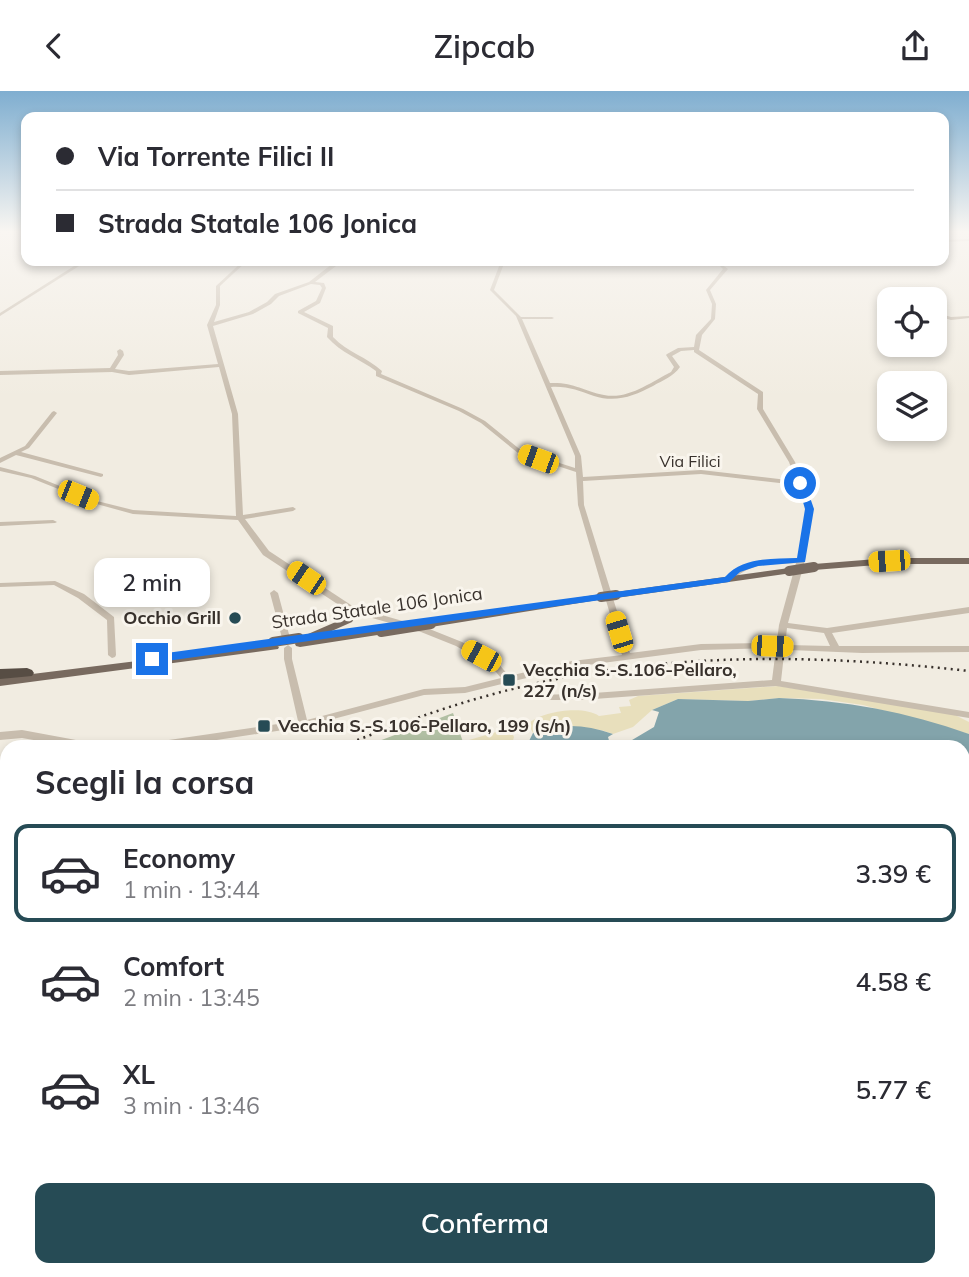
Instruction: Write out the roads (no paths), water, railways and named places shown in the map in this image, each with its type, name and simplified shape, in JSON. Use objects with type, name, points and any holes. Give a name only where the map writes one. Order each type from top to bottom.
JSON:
[{"type":"highway","name":"Strada Statale 106 Jonica","points":[[0,676],[26,676]]},
{"type":"main road","name":"Strada Statale 106 Jonica","points":[[26,676],[273,645],[736,576],[900,561],[969,561]]},
{"type":"main road","points":[[312,636],[342,625],[352,612]]},
{"type":"main road","name":"Strada Statale 106 Jonica","points":[[299,641],[312,636],[380,629]]},
{"type":"street","points":[[0,315],[45,286]]},
{"type":"street","points":[[218,286],[218,305],[210,325],[235,414],[240,518],[266,553],[352,612],[424,630],[459,644],[494,664],[506,678]]},
{"type":"street","points":[[210,325],[244,316],[269,303],[276,295],[301,286]]},
{"type":"street","points":[[323,286],[318,302],[300,312],[331,327],[330,337],[344,353],[362,358],[379,371],[378,375],[398,385],[461,410],[483,422],[520,452],[579,475]]},
{"type":"street","points":[[493,286],[492,290],[519,318],[578,456],[581,505],[626,655]]},
{"type":"street","points":[[696,348],[699,335],[713,319],[714,304],[708,290],[711,286]]},
{"type":"street","points":[[947,318],[969,317]]},
{"type":"street","points":[[519,318],[552,318]]},
{"type":"street","points":[[549,385],[568,383],[604,396],[623,396],[673,373],[677,367],[669,355],[680,349],[696,348],[761,393],[760,409],[792,462],[810,509],[801,560],[783,625],[776,683]]},
{"type":"street","points":[[112,370],[121,355],[120,352]]},
{"type":"street","points":[[0,373],[112,370],[130,373],[221,365]]},
{"type":"street","points":[[0,461],[27,447],[54,413]]},
{"type":"street","points":[[16,453],[101,475]]},
{"type":"street","points":[[0,469],[33,477],[115,508],[240,518],[293,509]]},
{"type":"street","name":"Via Filici","points":[[579,475],[701,472],[800,483]]},
{"type":"street","points":[[0,524],[53,522]]},
{"type":"street","points":[[736,576],[758,563],[801,560]]},
{"type":"street","points":[[0,585],[55,583],[81,596],[111,619],[112,655]]},
{"type":"street","points":[[274,593],[303,724]]},
{"type":"street","points":[[783,625],[827,631],[969,610]]},
{"type":"street","points":[[827,631],[836,649]]},
{"type":"street","points":[[196,740],[303,724],[424,692],[466,690],[506,678],[626,655],[701,647],[969,649]]},
{"type":"street","points":[[527,698],[580,697],[776,683],[969,715]]},
{"type":"street","points":[[0,736],[22,734],[54,740]]},
{"type":"water","points":[[779,698],[828,701],[876,709],[923,719],[969,734],[969,740],[632,740],[654,727],[659,712],[652,710],[678,699],[748,701]]},
{"type":"water","points":[[563,726],[613,734],[608,737],[609,740],[530,740],[533,733]]},
{"type":"railway","points":[[358,740],[490,695],[608,670],[668,663],[788,659],[969,671]]},
{"type":"place","name":"Occhio Grill","points":[[235,618]]},
{"type":"place","name":"Vecchia S.-S.106-Pellaro, 227 (n/s)","points":[[509,680]]},
{"type":"place","name":"Vecchia S.-S.106-Pellaro, 199 (s/n)","points":[[264,726]]}]
